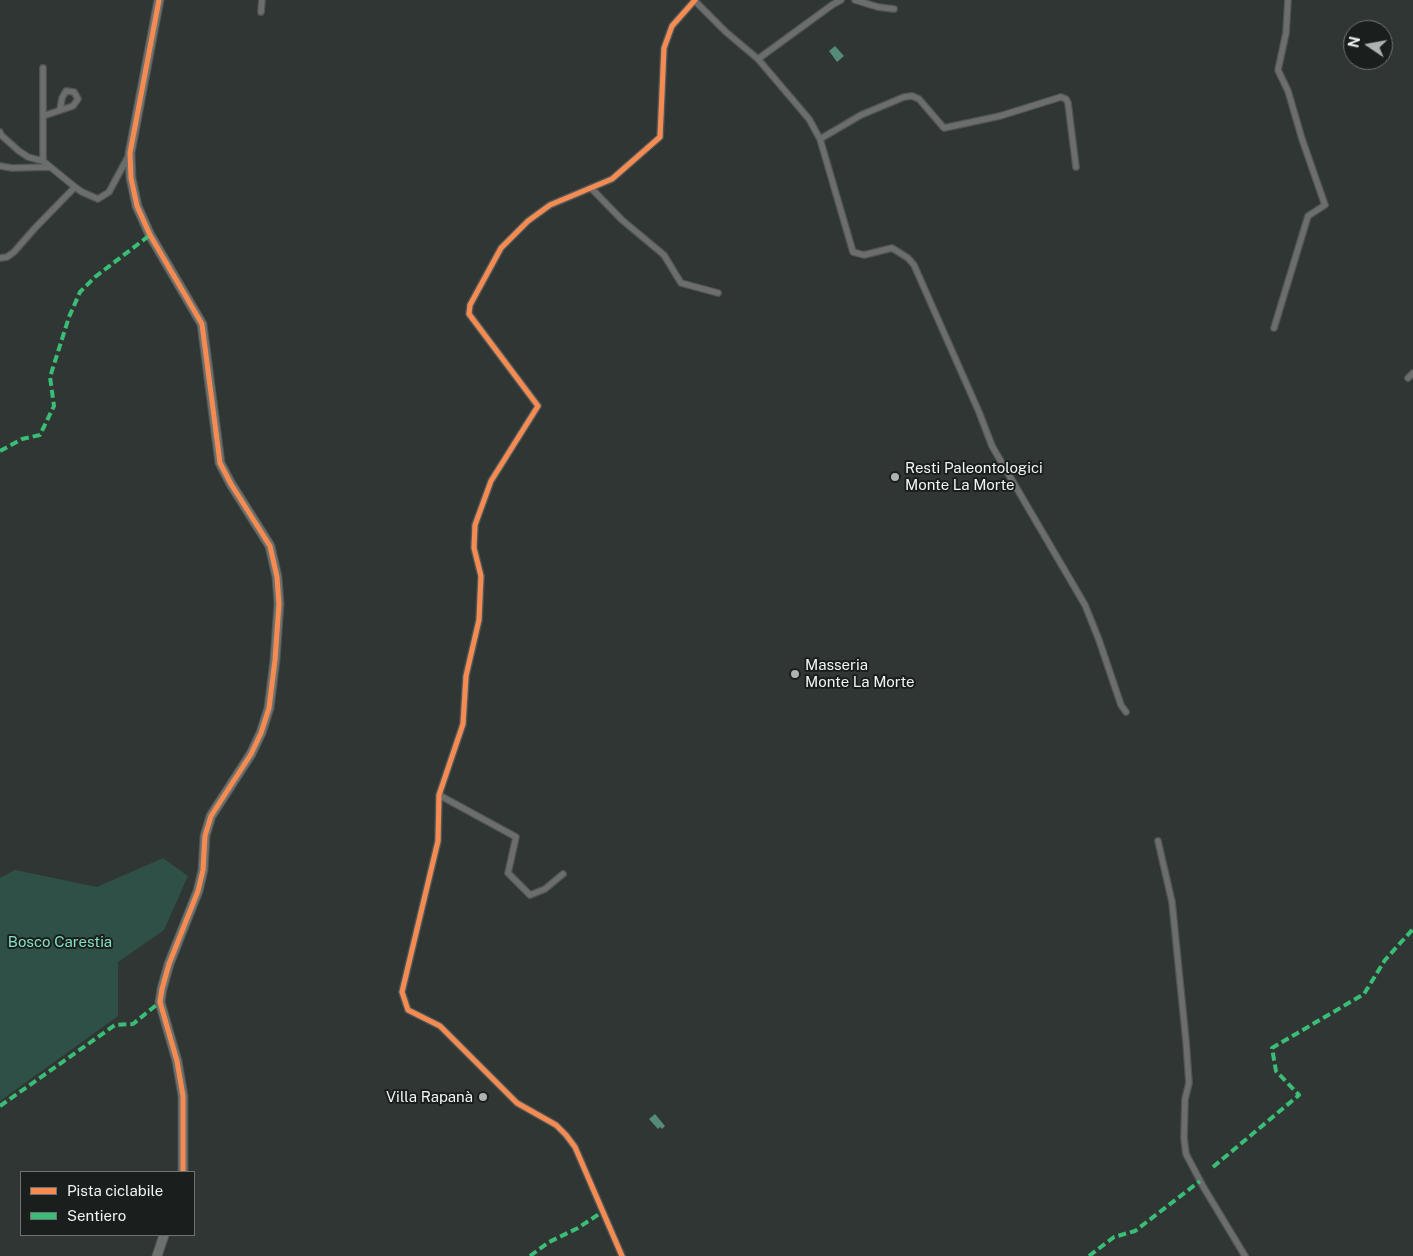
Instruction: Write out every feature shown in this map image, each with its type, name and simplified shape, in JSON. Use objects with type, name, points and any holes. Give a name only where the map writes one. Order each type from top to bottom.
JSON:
[{"type":"main road","points":[[159,0],[130,153],[131,178],[137,206],[150,235],[202,324],[220,463],[230,484],[270,546],[278,577],[279,604],[269,708],[252,754],[211,816],[205,836],[203,870],[198,891],[169,964],[162,989],[160,1002],[177,1061],[183,1096],[183,1171]]},
{"type":"main road","points":[[157,1256],[164,1236]]},
{"type":"street","points":[[261,12],[262,0]]},
{"type":"street","points":[[622,1256],[575,1147],[566,1135],[556,1125],[517,1103],[440,1026],[408,1010],[402,992],[438,841],[439,795],[463,724],[466,676],[479,620],[481,576],[474,548],[475,525],[491,481],[538,406],[470,314],[470,305],[501,248],[528,221],[550,205],[612,179],[660,137],[664,48],[672,26],[695,0],[726,32],[758,59],[809,120],[820,139],[853,252],[864,255],[892,248],[908,258],[914,265],[979,412],[992,446],[1085,605],[1100,640],[1121,705],[1126,712]]},
{"type":"street","points":[[758,59],[841,0]]},
{"type":"street","points":[[855,0],[878,7],[894,9]]},
{"type":"street","points":[[1274,328],[1308,216],[1325,205],[1302,139],[1288,91],[1278,70],[1286,33],[1288,0]]},
{"type":"street","points":[[43,68],[43,161]]},
{"type":"street","points":[[820,139],[861,115],[904,97],[912,96],[919,99],[944,128],[1000,116],[1061,97],[1066,99],[1068,103],[1076,167]]},
{"type":"street","points":[[43,116],[60,110]]},
{"type":"street","points":[[0,132],[1,135],[28,157],[43,161],[82,192],[98,199],[109,192],[130,153]]},
{"type":"street","points":[[0,166],[12,168],[50,167]]},
{"type":"street","points":[[0,258],[14,252],[75,186]]},
{"type":"street","points":[[591,188],[622,220],[664,255],[681,282],[718,293]]},
{"type":"street","points":[[1408,378],[1413,373]]},
{"type":"street","points":[[439,795],[516,837],[508,873],[530,895],[545,889],[563,874]]},
{"type":"street","points":[[1158,841],[1172,902],[1186,1040],[1189,1083],[1185,1099],[1184,1138],[1186,1154],[1245,1256]]},
{"type":"green space","name":"Bosco Carestia","points":[[163,858],[188,876],[164,930],[118,962],[118,1016],[0,1101],[0,878],[15,870],[97,887]]},
{"type":"shaded area","points":[[835,46],[844,56],[837,62],[829,51]]},
{"type":"shaded area","points":[[655,1114],[665,1126],[662,1129],[660,1127],[658,1129],[649,1119]]},
{"type":"marked path","points":[[0,451],[22,439],[40,435],[54,406],[50,377],[69,317],[80,292],[95,277],[150,235]]},
{"type":"marked path","points":[[1213,1167],[1299,1095],[1276,1071],[1272,1048],[1364,994],[1385,960],[1413,929]]},
{"type":"marked path","points":[[0,1106],[115,1025],[133,1024],[160,1002]]},
{"type":"marked path","points":[[1089,1256],[1114,1237],[1135,1231],[1200,1181]]},
{"type":"marked path","points":[[530,1256],[549,1242],[578,1228],[602,1212]]},
{"type":"cycle path","points":[[159,0],[130,153],[131,178],[137,206],[150,235],[202,324],[220,463],[270,546],[277,577],[279,604],[269,708],[261,733],[251,754],[211,816],[205,836],[203,870],[198,891],[169,964],[162,989],[160,1002],[177,1061],[183,1096],[183,1171]]},
{"type":"cycle path","points":[[622,1256],[575,1147],[566,1135],[556,1125],[517,1103],[440,1026],[408,1010],[402,992],[438,841],[439,795],[463,724],[466,676],[479,620],[481,576],[474,548],[475,525],[491,481],[538,406],[469,314],[470,305],[501,248],[528,221],[550,205],[612,179],[660,137],[664,48],[672,26],[695,0]]},
{"type":"place","name":"Resti Paleontologici Monte La Morte","points":[[895,477]]},
{"type":"place","name":"Masseria Monte La Morte","points":[[795,674]]},
{"type":"place","name":"Villa Rapanà","points":[[483,1097]]}]
